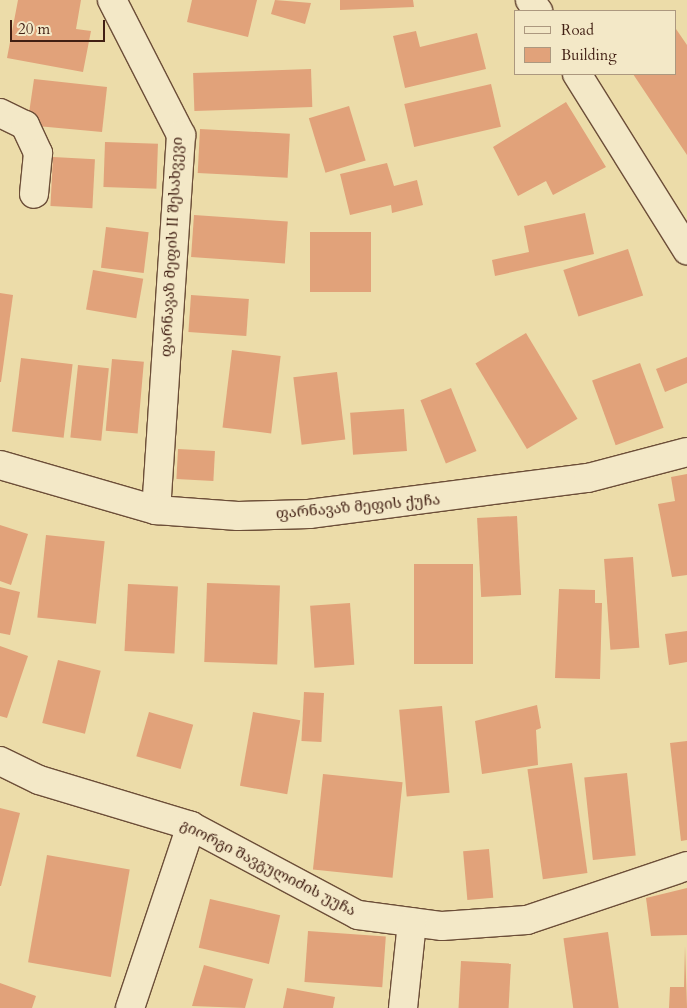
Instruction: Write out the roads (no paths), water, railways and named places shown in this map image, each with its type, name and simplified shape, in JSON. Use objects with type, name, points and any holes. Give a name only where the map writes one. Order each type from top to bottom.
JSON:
[{"type":"street","name":"ფარნავაზ მეფის II შესახვევი","points":[[112,0],[181,134],[156,510]]},
{"type":"street","points":[[578,75],[687,250]]},
{"type":"street","points":[[0,113],[25,125],[38,153],[34,194]]},
{"type":"street","name":"ფარნავაზ მეფის ქუჩა","points":[[0,465],[156,510],[238,516],[309,514],[588,478],[687,452]]},
{"type":"street","name":"გიორგი შავგულიძის უუჩა","points":[[0,761],[40,780],[191,826],[358,915],[442,926],[528,920],[687,866]]},
{"type":"street","points":[[130,1008],[191,826]]},
{"type":"street","points":[[403,1008],[412,922]]}]
